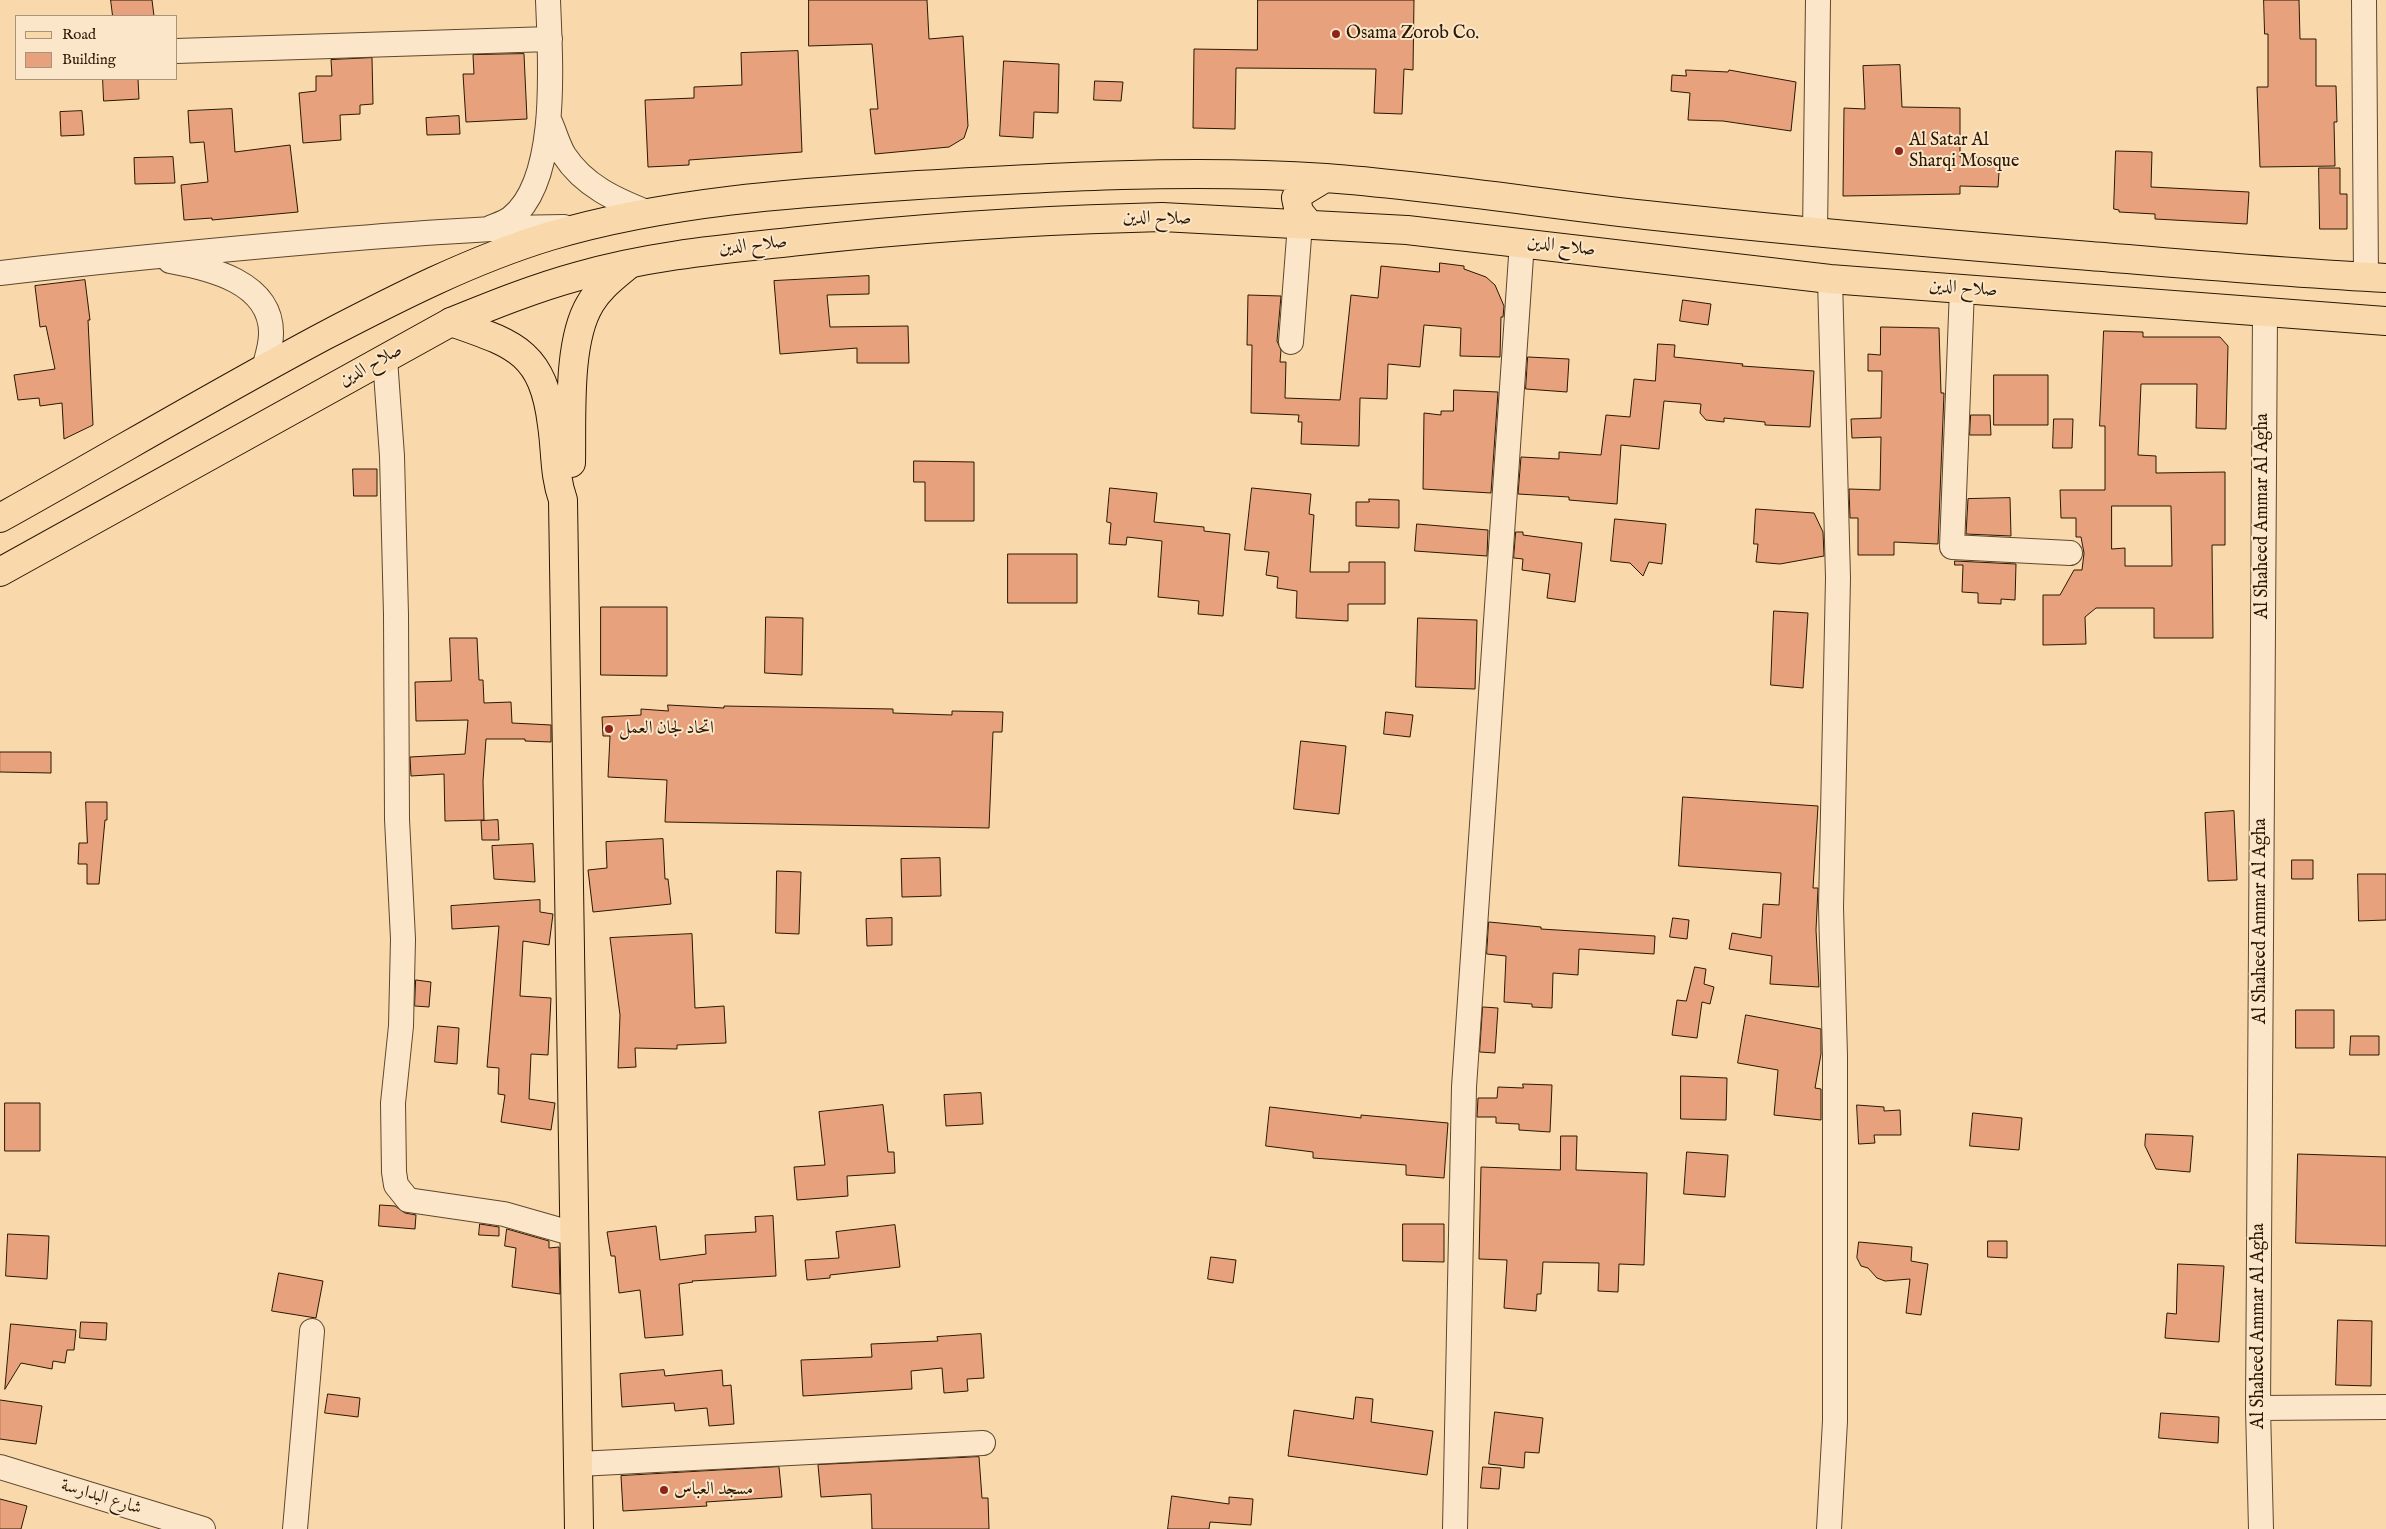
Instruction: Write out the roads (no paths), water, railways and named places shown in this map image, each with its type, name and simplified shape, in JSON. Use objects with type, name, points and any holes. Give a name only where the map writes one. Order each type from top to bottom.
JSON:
[{"type":"main road","points":[[0,518],[264,368],[381,305],[506,251],[582,227],[649,213],[773,197],[1042,176],[1174,174],[1325,178],[1815,233],[2376,277]]},
{"type":"main road","points":[[1162,217],[1176,209],[1182,197],[1181,187],[1174,174]]},
{"type":"main road","points":[[1304,224],[1296,198],[1302,192],[1325,178]]},
{"type":"main road","name":"صلاح الدين","points":[[0,572],[451,322],[537,289],[581,275],[693,252],[885,232],[1071,219],[1162,217],[1407,230],[1830,279],[2386,321]]},
{"type":"main road","points":[[579,1529],[563,500],[570,478],[574,366],[579,327],[590,304],[600,290],[628,266]]},
{"type":"main road","points":[[451,322],[503,341],[517,350],[534,366],[544,388],[550,415],[556,481],[563,500]]},
{"type":"street","points":[[490,228],[510,219],[521,209],[534,186],[546,153],[550,39],[548,0]]},
{"type":"street","points":[[1815,233],[1818,0]]},
{"type":"street","points":[[2364,0],[2376,277]]},
{"type":"street","points":[[178,51],[550,39]]},
{"type":"street","points":[[548,116],[564,155],[582,176],[604,194],[649,213]]},
{"type":"street","points":[[1291,342],[1304,224]]},
{"type":"street","points":[[0,273],[144,256],[490,228],[582,227]]},
{"type":"street","points":[[1455,1529],[1464,1087],[1522,242]]},
{"type":"street","points":[[144,256],[215,271],[235,280],[250,291],[261,303],[267,314],[272,332],[264,368]]},
{"type":"street","points":[[1829,1529],[1834,1421],[1835,1056],[1831,907],[1838,578],[1830,279]]},
{"type":"street","points":[[1962,288],[1952,547],[2070,553]]},
{"type":"street","name":"Al Shaheed Ammar Al Agha","points":[[2261,1529],[2258,1408],[2265,313]]},
{"type":"street","points":[[385,359],[392,456],[396,615],[397,819],[403,939],[401,1026],[393,1103],[396,1185],[408,1200],[504,1214],[574,1234]]},
{"type":"street","points":[[295,1529],[312,1331]]},
{"type":"street","points":[[2258,1408],[2386,1407]]},
{"type":"street","points":[[579,1464],[982,1443]]},
{"type":"street","name":"شارع البدارسة","points":[[0,1467],[203,1529]]},
{"type":"place","name":"Osama Zorob Co.","points":[[1336,34]]},
{"type":"place","name":"Al Satar Al Sharqi Mosque","points":[[1899,151]]},
{"type":"place","name":"اتحاد لجان العمل","points":[[609,729]]},
{"type":"place","name":"مسجد العباس","points":[[664,1490]]}]
